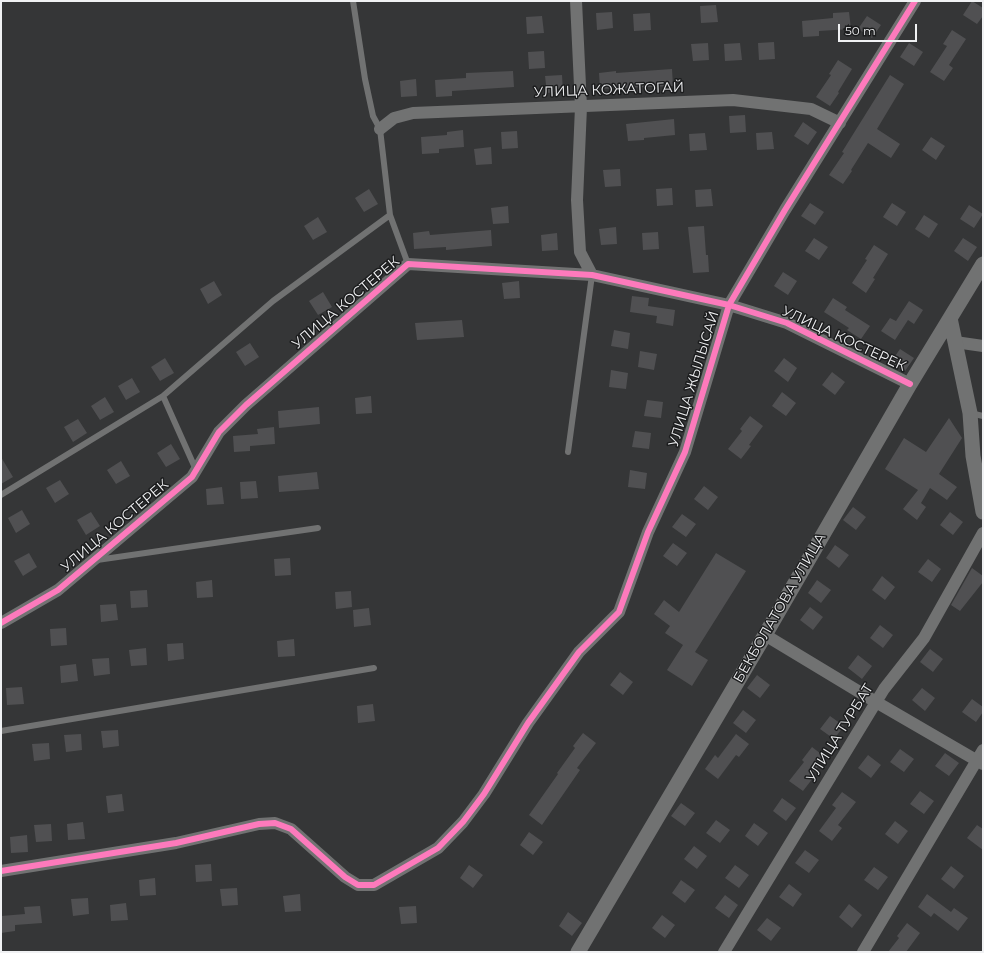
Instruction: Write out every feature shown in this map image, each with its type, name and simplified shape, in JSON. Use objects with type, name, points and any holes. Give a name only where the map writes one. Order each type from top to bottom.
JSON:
[{"type":"street","points":[[576,1],[581,106],[578,200],[580,252],[592,275]]},
{"type":"street","name":"УЛИЦА ЖЫЛЫСАЙ","points":[[1,871],[176,843],[258,824],[275,823],[291,828],[345,877],[358,885],[374,885],[438,848],[463,822],[484,794],[528,723],[579,652],[619,612],[648,532],[685,452],[729,305],[915,1]]},
{"type":"street","name":"УЛИЦА КОЖАТОГАЙ","points":[[380,129],[394,118],[413,113],[733,100],[811,109],[840,123]]},
{"type":"street","name":"УЛИЦА КОСТЕРЕК","points":[[1,623],[58,590],[192,477],[219,432],[246,405],[408,264],[592,275],[729,305],[787,323],[910,384]]},
{"type":"street","name":"БЕКБОЛАТОВА УЛИЦА","points":[[578,952],[765,635],[910,384],[983,264]]},
{"type":"street","points":[[950,318],[955,342],[977,415],[973,456],[983,512]]},
{"type":"street","points":[[955,342],[983,346]]},
{"type":"street","name":"УЛИЦА ТУРБАТ","points":[[724,952],[884,689],[924,638],[983,533]]},
{"type":"street","points":[[765,635],[980,763]]},
{"type":"street","points":[[863,952],[980,763],[983,750]]},
{"type":"lane","points":[[353,1],[364,79],[373,116],[380,129],[390,215],[408,264]]},
{"type":"lane","points":[[1,495],[163,396],[273,301],[390,215]]},
{"type":"lane","points":[[568,452],[592,275]]},
{"type":"lane","points":[[163,396],[196,470]]},
{"type":"lane","points":[[94,560],[318,528]]},
{"type":"lane","points":[[1,731],[374,668]]},
{"type":"building","points":[[972,1],[983,8],[983,16],[977,24],[963,15]]},
{"type":"building","points":[[716,5],[718,22],[701,23],[700,6]]},
{"type":"building","points":[[612,12],[613,28],[597,30],[596,13]]},
{"type":"building","points":[[849,12],[851,29],[819,31],[819,36],[803,37],[802,21],[833,18],[833,13]]},
{"type":"building","points":[[650,13],[651,30],[634,31],[633,14]]},
{"type":"building","points":[[542,16],[544,33],[527,34],[526,17]]},
{"type":"building","points":[[867,16],[881,25],[872,38],[858,29]]},
{"type":"building","points":[[952,30],[966,39],[949,65],[953,68],[944,81],[930,72],[947,46],[943,44]]},
{"type":"building","points":[[774,42],[775,59],[759,60],[758,43]]},
{"type":"building","points":[[708,43],[709,60],[693,61],[691,44]]},
{"type":"building","points":[[740,43],[742,60],[725,61],[724,44]]},
{"type":"building","points":[[909,43],[923,52],[914,66],[900,57]]},
{"type":"building","points":[[544,51],[545,68],[529,69],[528,52]]},
{"type":"building","points":[[838,60],[852,69],[830,106],[816,97],[831,75],[829,74]]},
{"type":"building","points":[[672,69],[673,86],[600,89],[599,73]]},
{"type":"building","points":[[513,71],[514,87],[452,91],[452,96],[436,97],[435,80],[466,78],[466,73]]},
{"type":"building","points":[[562,75],[563,91],[547,93],[545,76]]},
{"type":"building","points":[[890,75],[904,84],[877,129],[900,144],[891,158],[868,143],[843,184],[829,175],[844,153],[842,152]]},
{"type":"building","points":[[416,79],[417,96],[401,97],[400,81]]},
{"type":"building","points":[[745,115],[746,132],[730,133],[729,116]]},
{"type":"building","points":[[674,119],[675,135],[628,141],[626,124]]},
{"type":"building","points":[[803,122],[817,132],[808,145],[794,136]]},
{"type":"building","points":[[463,130],[464,147],[439,149],[439,153],[422,154],[421,137],[447,135],[447,132]]},
{"type":"building","points":[[517,131],[518,148],[502,149],[501,132]]},
{"type":"building","points":[[772,132],[774,149],[757,150],[756,133]]},
{"type":"building","points":[[705,133],[707,150],[690,151],[689,134]]},
{"type":"building","points":[[931,137],[945,146],[936,160],[922,150]]},
{"type":"building","points":[[491,147],[492,164],[476,165],[474,149]]},
{"type":"building","points":[[620,169],[621,186],[605,187],[603,170]]},
{"type":"building","points":[[672,188],[673,205],[657,206],[656,189]]},
{"type":"building","points":[[369,189],[378,204],[364,212],[355,198]]},
{"type":"building","points":[[711,189],[713,206],[696,207],[695,190]]},
{"type":"building","points":[[810,203],[824,212],[815,225],[801,216]]},
{"type":"building","points":[[892,203],[906,212],[897,226],[883,217]]},
{"type":"building","points":[[969,205],[983,214],[974,228],[960,219]]},
{"type":"building","points":[[508,206],[509,223],[493,224],[491,208]]},
{"type":"building","points":[[924,215],[938,224],[929,238],[915,229]]},
{"type":"building","points":[[318,217],[327,232],[313,240],[304,226]]},
{"type":"building","points":[[704,226],[709,272],[693,273],[688,227]]},
{"type":"building","points":[[616,227],[617,244],[601,245],[599,229]]},
{"type":"building","points":[[491,230],[492,246],[446,250],[446,247],[414,249],[413,233],[429,231],[430,235]]},
{"type":"building","points":[[658,232],[659,249],[643,250],[642,233]]},
{"type":"building","points":[[557,233],[558,250],[542,251],[541,235]]},
{"type":"building","points":[[814,238],[828,247],[819,260],[805,251]]},
{"type":"building","points":[[963,238],[977,247],[968,261],[954,251]]},
{"type":"building","points":[[874,245],[888,254],[873,278],[875,279],[866,293],[852,283],[867,260],[865,259]]},
{"type":"building","points":[[783,272],[797,281],[788,295],[774,286]]},
{"type":"building","points":[[214,281],[222,295],[208,304],[200,289]]},
{"type":"building","points":[[519,281],[520,298],[504,299],[502,283]]},
{"type":"building","points":[[323,292],[332,307],[318,315],[309,301]]},
{"type":"building","points":[[632,296],[649,298],[648,306],[675,310],[673,326],[656,323],[657,316],[630,312]]},
{"type":"building","points":[[833,298],[847,307],[845,310],[870,326],[861,339],[847,330],[849,328],[824,312]]},
{"type":"building","points":[[909,301],[923,310],[914,324],[908,320],[895,340],[881,331],[890,318],[896,321]]},
{"type":"building","points":[[462,320],[464,337],[417,340],[415,323]]},
{"type":"building","points":[[614,330],[630,333],[628,349],[611,346]]},
{"type":"building","points":[[250,343],[259,357],[245,366],[236,352]]},
{"type":"building","points":[[900,349],[914,358],[905,371],[891,362]]},
{"type":"building","points":[[640,351],[657,354],[654,370],[638,367]]},
{"type":"building","points":[[165,358],[174,373],[160,381],[151,367]]},
{"type":"building","points":[[784,358],[797,368],[788,382],[774,371]]},
{"type":"building","points":[[611,370],[628,373],[626,389],[609,387]]},
{"type":"building","points":[[832,372],[845,382],[835,395],[822,385]]},
{"type":"building","points":[[132,378],[140,392],[126,400],[118,386]]},
{"type":"building","points":[[782,392],[796,403],[786,416],[772,406]]},
{"type":"building","points":[[371,396],[372,413],[356,414],[355,398]]},
{"type":"building","points":[[105,397],[114,412],[100,420],[91,406]]},
{"type":"building","points":[[647,400],[663,402],[661,418],[644,416]]},
{"type":"building","points":[[319,407],[320,424],[279,428],[278,411]]},
{"type":"building","points":[[750,416],[763,426],[741,459],[728,449],[742,431],[740,429]]},
{"type":"building","points":[[949,418],[962,438],[939,474],[957,487],[947,500],[930,488],[921,503],[926,507],[917,520],[903,509],[918,490],[885,469],[904,438],[926,452]]},
{"type":"building","points":[[78,419],[87,433],[73,442],[64,427]]},
{"type":"building","points":[[274,427],[275,444],[250,446],[250,451],[234,452],[233,436],[258,434],[257,429]]},
{"type":"building","points":[[635,431],[651,433],[649,449],[632,447]]},
{"type":"building","points":[[171,444],[180,459],[166,467],[157,453]]},
{"type":"building","points":[[1,457],[13,477],[1,484]]},
{"type":"building","points":[[121,461],[130,476],[116,484],[107,470]]},
{"type":"building","points":[[630,470],[647,473],[645,489],[628,487]]},
{"type":"building","points":[[317,472],[319,489],[279,492],[278,476]]},
{"type":"building","points":[[60,480],[69,494],[55,503],[46,488]]},
{"type":"building","points":[[256,481],[258,498],[241,499],[240,482]]},
{"type":"building","points":[[704,486],[718,497],[708,510],[694,499]]},
{"type":"building","points":[[222,487],[224,504],[207,505],[206,489]]},
{"type":"building","points":[[853,507],[866,517],[856,530],[843,520]]},
{"type":"building","points":[[22,510],[30,524],[16,533],[8,518]]},
{"type":"building","points":[[91,512],[100,526],[86,535],[77,520]]},
{"type":"building","points":[[950,512],[963,522],[953,535],[940,525]]},
{"type":"building","points":[[682,514],[696,524],[686,537],[672,527]]},
{"type":"building","points":[[673,543],[687,553],[677,566],[663,556]]},
{"type":"building","points":[[835,545],[849,555],[839,568],[826,558]]},
{"type":"building","points":[[29,553],[37,567],[23,576],[14,561]]},
{"type":"building","points":[[716,553],[746,571],[695,652],[708,660],[692,686],[667,670],[683,645],[665,633],[670,626],[654,614],[664,600],[679,612]]},
{"type":"building","points":[[290,558],[291,575],[275,576],[274,559]]},
{"type":"building","points":[[928,559],[941,569],[932,582],[918,572]]},
{"type":"building","points":[[972,568],[983,576],[983,582],[960,611],[951,605]]},
{"type":"building","points":[[882,576],[895,587],[885,600],[872,590]]},
{"type":"building","points":[[212,580],[213,597],[197,598],[196,582]]},
{"type":"building","points":[[817,580],[831,590],[821,603],[808,593]]},
{"type":"building","points":[[147,590],[148,607],[131,608],[130,591]]},
{"type":"building","points":[[351,591],[352,607],[336,609],[335,592]]},
{"type":"building","points":[[116,604],[118,620],[101,622],[100,605]]},
{"type":"building","points":[[810,607],[823,617],[813,630],[800,620]]},
{"type":"building","points":[[369,608],[371,625],[354,627],[353,610]]},
{"type":"building","points":[[880,625],[893,635],[883,648],[870,638]]},
{"type":"building","points":[[66,628],[67,645],[51,646],[50,629]]},
{"type":"building","points":[[294,639],[295,656],[278,657],[277,641]]},
{"type":"building","points":[[183,643],[184,659],[168,661],[167,644]]},
{"type":"building","points":[[146,648],[147,665],[131,666],[129,650]]},
{"type":"building","points":[[930,649],[943,659],[933,672],[920,662]]},
{"type":"building","points":[[858,655],[872,666],[862,679],[848,668]]},
{"type":"building","points":[[109,658],[110,674],[94,676],[92,659]]},
{"type":"building","points":[[76,664],[78,681],[61,683],[60,666]]},
{"type":"building","points":[[620,672],[633,682],[623,695],[610,685]]},
{"type":"building","points":[[757,675],[770,685],[760,698],[747,688]]},
{"type":"building","points":[[22,687],[24,704],[7,705],[6,688]]},
{"type":"building","points":[[922,688],[935,698],[925,711],[912,700]]},
{"type":"building","points":[[972,699],[983,707],[983,712],[976,722],[962,712]]},
{"type":"building","points":[[373,704],[375,721],[358,723],[357,706]]},
{"type":"building","points":[[743,710],[756,720],[746,733],[733,723]]},
{"type":"building","points":[[830,716],[844,726],[834,739],[820,729]]},
{"type":"building","points":[[118,730],[119,746],[103,748],[101,731]]},
{"type":"building","points":[[583,733],[596,743],[577,768],[580,770],[542,825],[529,815],[558,774],[557,773],[575,748],[573,746]]},
{"type":"building","points":[[81,734],[82,750],[66,752],[64,735]]},
{"type":"building","points":[[736,734],[749,744],[739,757],[736,755],[718,779],[705,769],[715,755],[718,758]]},
{"type":"building","points":[[49,743],[50,759],[34,761],[32,744]]},
{"type":"building","points":[[812,747],[825,757],[810,777],[813,778],[803,791],[789,781],[804,762],[802,760]]},
{"type":"building","points":[[900,749],[914,759],[904,772],[890,762]]},
{"type":"building","points":[[945,753],[959,763],[949,776],[935,766]]},
{"type":"building","points":[[868,755],[881,765],[871,778],[858,768]]},
{"type":"building","points":[[920,791],[934,801],[924,814],[910,804]]},
{"type":"building","points":[[842,792],[856,802],[838,825],[842,828],[832,841],[819,831],[836,808],[832,805]]},
{"type":"building","points":[[122,794],[124,811],[108,813],[106,796]]},
{"type":"building","points":[[782,798],[796,808],[786,821],[773,811]]},
{"type":"building","points":[[681,803],[695,813],[685,826],[671,816]]},
{"type":"building","points":[[716,820],[730,830],[720,843],[706,833]]},
{"type":"building","points":[[895,821],[908,831],[898,844],[885,834]]},
{"type":"building","points":[[83,822],[85,839],[68,840],[67,824]]},
{"type":"building","points":[[754,823],[768,833],[758,846],[745,836]]},
{"type":"building","points":[[51,824],[52,841],[36,842],[34,825]]},
{"type":"building","points":[[977,825],[983,829],[983,850],[967,838]]},
{"type":"building","points":[[529,832],[543,842],[533,855],[520,845]]},
{"type":"building","points":[[27,835],[28,852],[11,853],[10,837]]},
{"type":"building","points":[[694,846],[707,856],[697,869],[684,859]]},
{"type":"building","points":[[805,850],[819,860],[809,873],[795,863]]},
{"type":"building","points":[[211,864],[212,881],[196,882],[195,865]]},
{"type":"building","points":[[469,865],[483,875],[473,888],[460,878]]},
{"type":"building","points":[[735,865],[749,875],[739,888],[725,878]]},
{"type":"building","points":[[951,866],[964,876],[954,889],[941,879]]},
{"type":"building","points":[[874,867],[888,877],[878,890],[864,880]]},
{"type":"building","points":[[155,878],[156,895],[140,896],[139,880]]},
{"type":"building","points":[[681,880],[695,890],[685,903],[672,893]]},
{"type":"building","points":[[789,884],[802,894],[793,907],[779,897]]},
{"type":"building","points":[[237,888],[238,905],[222,906],[220,889]]},
{"type":"building","points":[[300,894],[301,911],[285,912],[283,896]]},
{"type":"building","points":[[927,894],[951,912],[954,908],[968,918],[958,931],[934,913],[931,917],[918,907]]},
{"type":"building","points":[[725,895],[738,905],[729,918],[715,908]]},
{"type":"building","points":[[88,898],[89,914],[73,916],[71,899]]},
{"type":"building","points":[[126,903],[128,920],[111,921],[110,905]]},
{"type":"building","points":[[849,904],[862,915],[852,928],[839,917]]},
{"type":"building","points":[[40,906],[42,923],[15,925],[15,931],[1,933],[1,916],[25,914],[24,907]]},
{"type":"building","points":[[416,906],[417,923],[401,924],[399,907]]},
{"type":"building","points":[[568,912],[582,923],[572,936],[559,926]]},
{"type":"building","points":[[662,915],[675,925],[665,938],[652,928]]},
{"type":"building","points":[[767,918],[781,928],[771,941],[757,930]]},
{"type":"building","points":[[907,923],[920,933],[906,952],[888,952],[899,938],[897,936]]},
{"type":"cycle path","points":[[1,871],[176,843],[259,824],[275,823],[291,829],[345,877],[358,885],[374,885],[438,848],[463,822],[484,794],[528,723],[579,652],[619,612],[648,532],[685,452],[729,305],[785,210],[915,1]]},
{"type":"cycle path","points":[[1,623],[58,590],[192,477],[219,432],[246,405],[408,264],[592,275],[729,305],[787,323],[910,384]]}]
